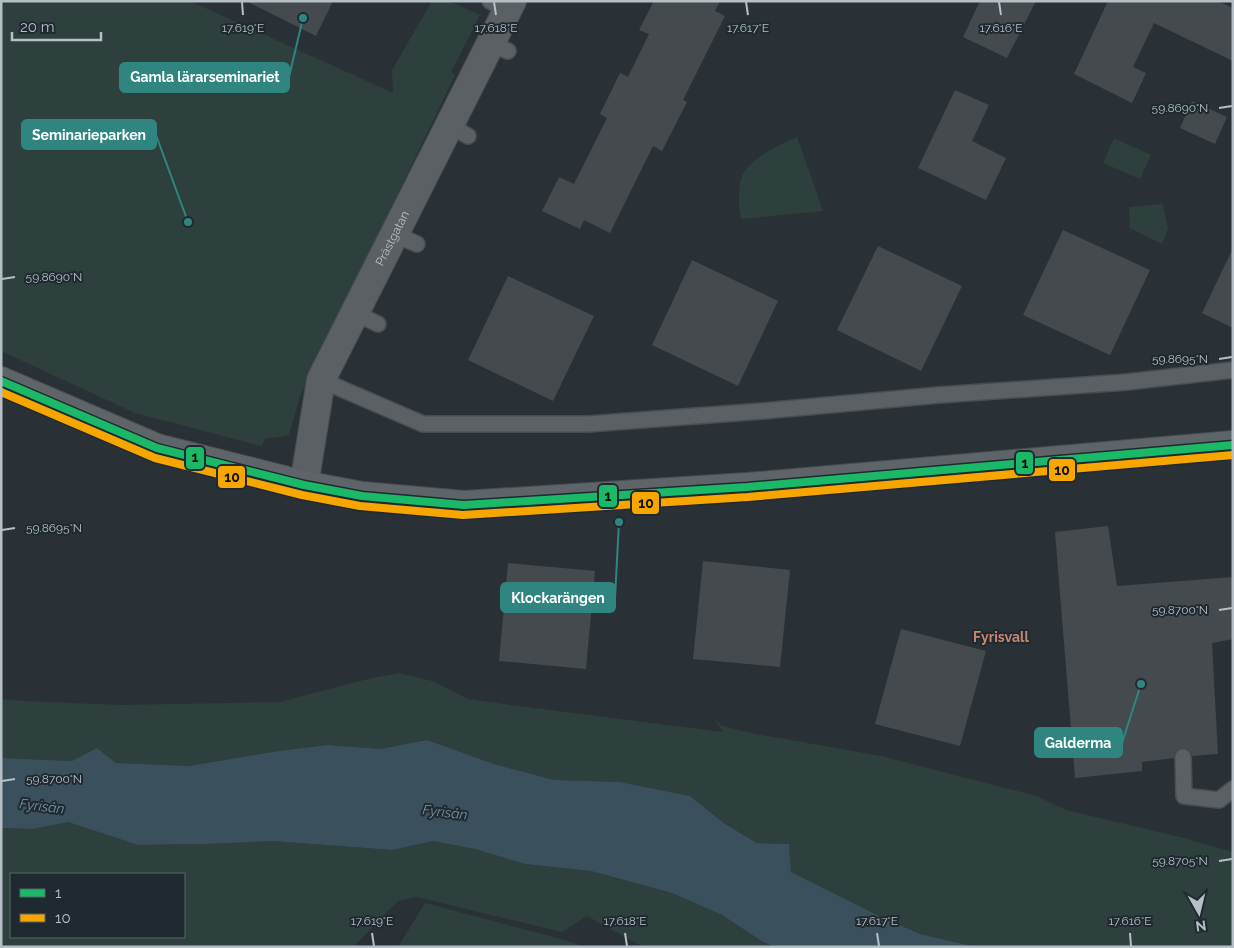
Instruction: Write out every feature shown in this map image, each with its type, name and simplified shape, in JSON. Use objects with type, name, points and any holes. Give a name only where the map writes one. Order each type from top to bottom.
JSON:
[{"type":"street","name":"Prästgatan","points":[[304,485],[321,380],[367,319],[459,130],[499,47],[503,4]]},
{"type":"street","points":[[1,381],[157,448],[304,485],[362,496],[464,505],[757,486],[1233,446]]},
{"type":"lane","points":[[321,380],[423,424],[588,424],[939,395],[1127,382],[1233,370]]},
{"type":"lane","points":[[1183,757],[1184,796],[1220,800],[1233,789]]},
{"type":"green space","points":[[1,1],[190,1],[393,93],[392,70],[432,1],[449,1],[480,15],[451,72],[455,75],[300,396],[289,435],[265,439],[262,446],[135,413],[1,351]]},
{"type":"green space","points":[[797,137],[823,211],[741,219],[739,206],[740,183],[748,167],[763,155]]},
{"type":"green space","points":[[1114,138],[1151,155],[1140,179],[1103,163]]},
{"type":"green space","points":[[1163,204],[1168,229],[1162,244],[1130,228],[1129,207]]},
{"type":"green space","points":[[399,673],[432,681],[468,699],[723,732],[714,719],[722,726],[756,734],[881,756],[1036,796],[1066,810],[1184,838],[1233,852],[1233,947],[972,946],[920,934],[791,872],[789,844],[757,843],[725,824],[690,796],[620,782],[554,780],[494,764],[427,740],[380,749],[328,745],[278,751],[189,766],[116,763],[97,748],[73,761],[1,758],[1,699],[121,705],[280,702]]},
{"type":"green space","points":[[68,822],[138,845],[273,841],[392,850],[433,841],[475,849],[525,864],[591,871],[672,893],[722,915],[763,942],[775,947],[643,947],[587,916],[562,932],[417,897],[398,901],[353,947],[1,947],[1,828],[33,829]]},
{"type":"green space","points":[[425,903],[568,941],[584,947],[398,947]]},
{"type":"water","name":"Fyrisån","points":[[427,740],[494,764],[554,780],[620,782],[690,796],[725,824],[757,843],[789,844],[791,872],[871,912],[920,934],[972,946],[1003,947],[775,947],[763,942],[722,915],[672,893],[591,871],[525,864],[475,849],[433,841],[392,850],[273,841],[138,845],[68,822],[33,829],[1,828],[1,758],[72,761],[97,748],[116,763],[189,766],[278,751],[328,745],[380,749]]},
{"type":"building","points":[[246,1],[333,1],[316,36]]},
{"type":"building","points":[[654,1],[720,1],[715,11],[725,16],[683,100],[687,102],[662,151],[653,146],[610,233],[584,220],[580,229],[542,211],[559,177],[574,184],[607,118],[600,114],[620,73],[628,77],[649,34],[639,30]]},
{"type":"building","points":[[980,1],[1036,1],[1007,58],[963,37]]},
{"type":"building","points":[[1108,1],[1218,1],[1233,8],[1233,61],[1154,23],[1133,67],[1146,73],[1132,103],[1074,74]]},
{"type":"building","points":[[955,90],[989,105],[972,141],[1006,158],[986,200],[918,168]]},
{"type":"building","points":[[1192,101],[1227,117],[1215,144],[1180,128]]},
{"type":"building","points":[[1063,230],[1150,270],[1110,355],[1023,315]]},
{"type":"building","points":[[878,246],[962,286],[921,371],[837,330]]},
{"type":"building","points":[[1233,248],[1233,328],[1202,313]]},
{"type":"building","points":[[692,260],[778,301],[738,386],[652,345]]},
{"type":"building","points":[[508,276],[594,316],[553,401],[468,360]]},
{"type":"building","points":[[1108,526],[1117,586],[1233,577],[1233,639],[1212,643],[1218,754],[1192,756],[1188,749],[1182,748],[1175,752],[1174,758],[1142,762],[1142,771],[1075,778],[1055,532]]},
{"type":"building","points":[[703,561],[790,570],[780,667],[693,659]]},
{"type":"building","points":[[508,563],[595,571],[586,669],[499,661]]},
{"type":"building","points":[[901,629],[986,651],[960,746],[875,724]]},
{"type":"transit line","name":"1","points":[[1,381],[157,448],[304,485],[362,496],[464,505],[747,487],[1233,445]]},
{"type":"transit line","name":"10","points":[[1,392],[155,458],[302,495],[360,506],[463,515],[748,497],[1233,455]]},
{"type":"place","name":"Gamla lärarseminariet","points":[[303,18]]},
{"type":"place","name":"Seminarieparken","points":[[188,222]]},
{"type":"place","name":"Klockarängen","points":[[619,522]]},
{"type":"place","name":"Galderma","points":[[1141,684]]},
{"type":"district","name":"Fyrisvall","points":[[1001,637]]}]
